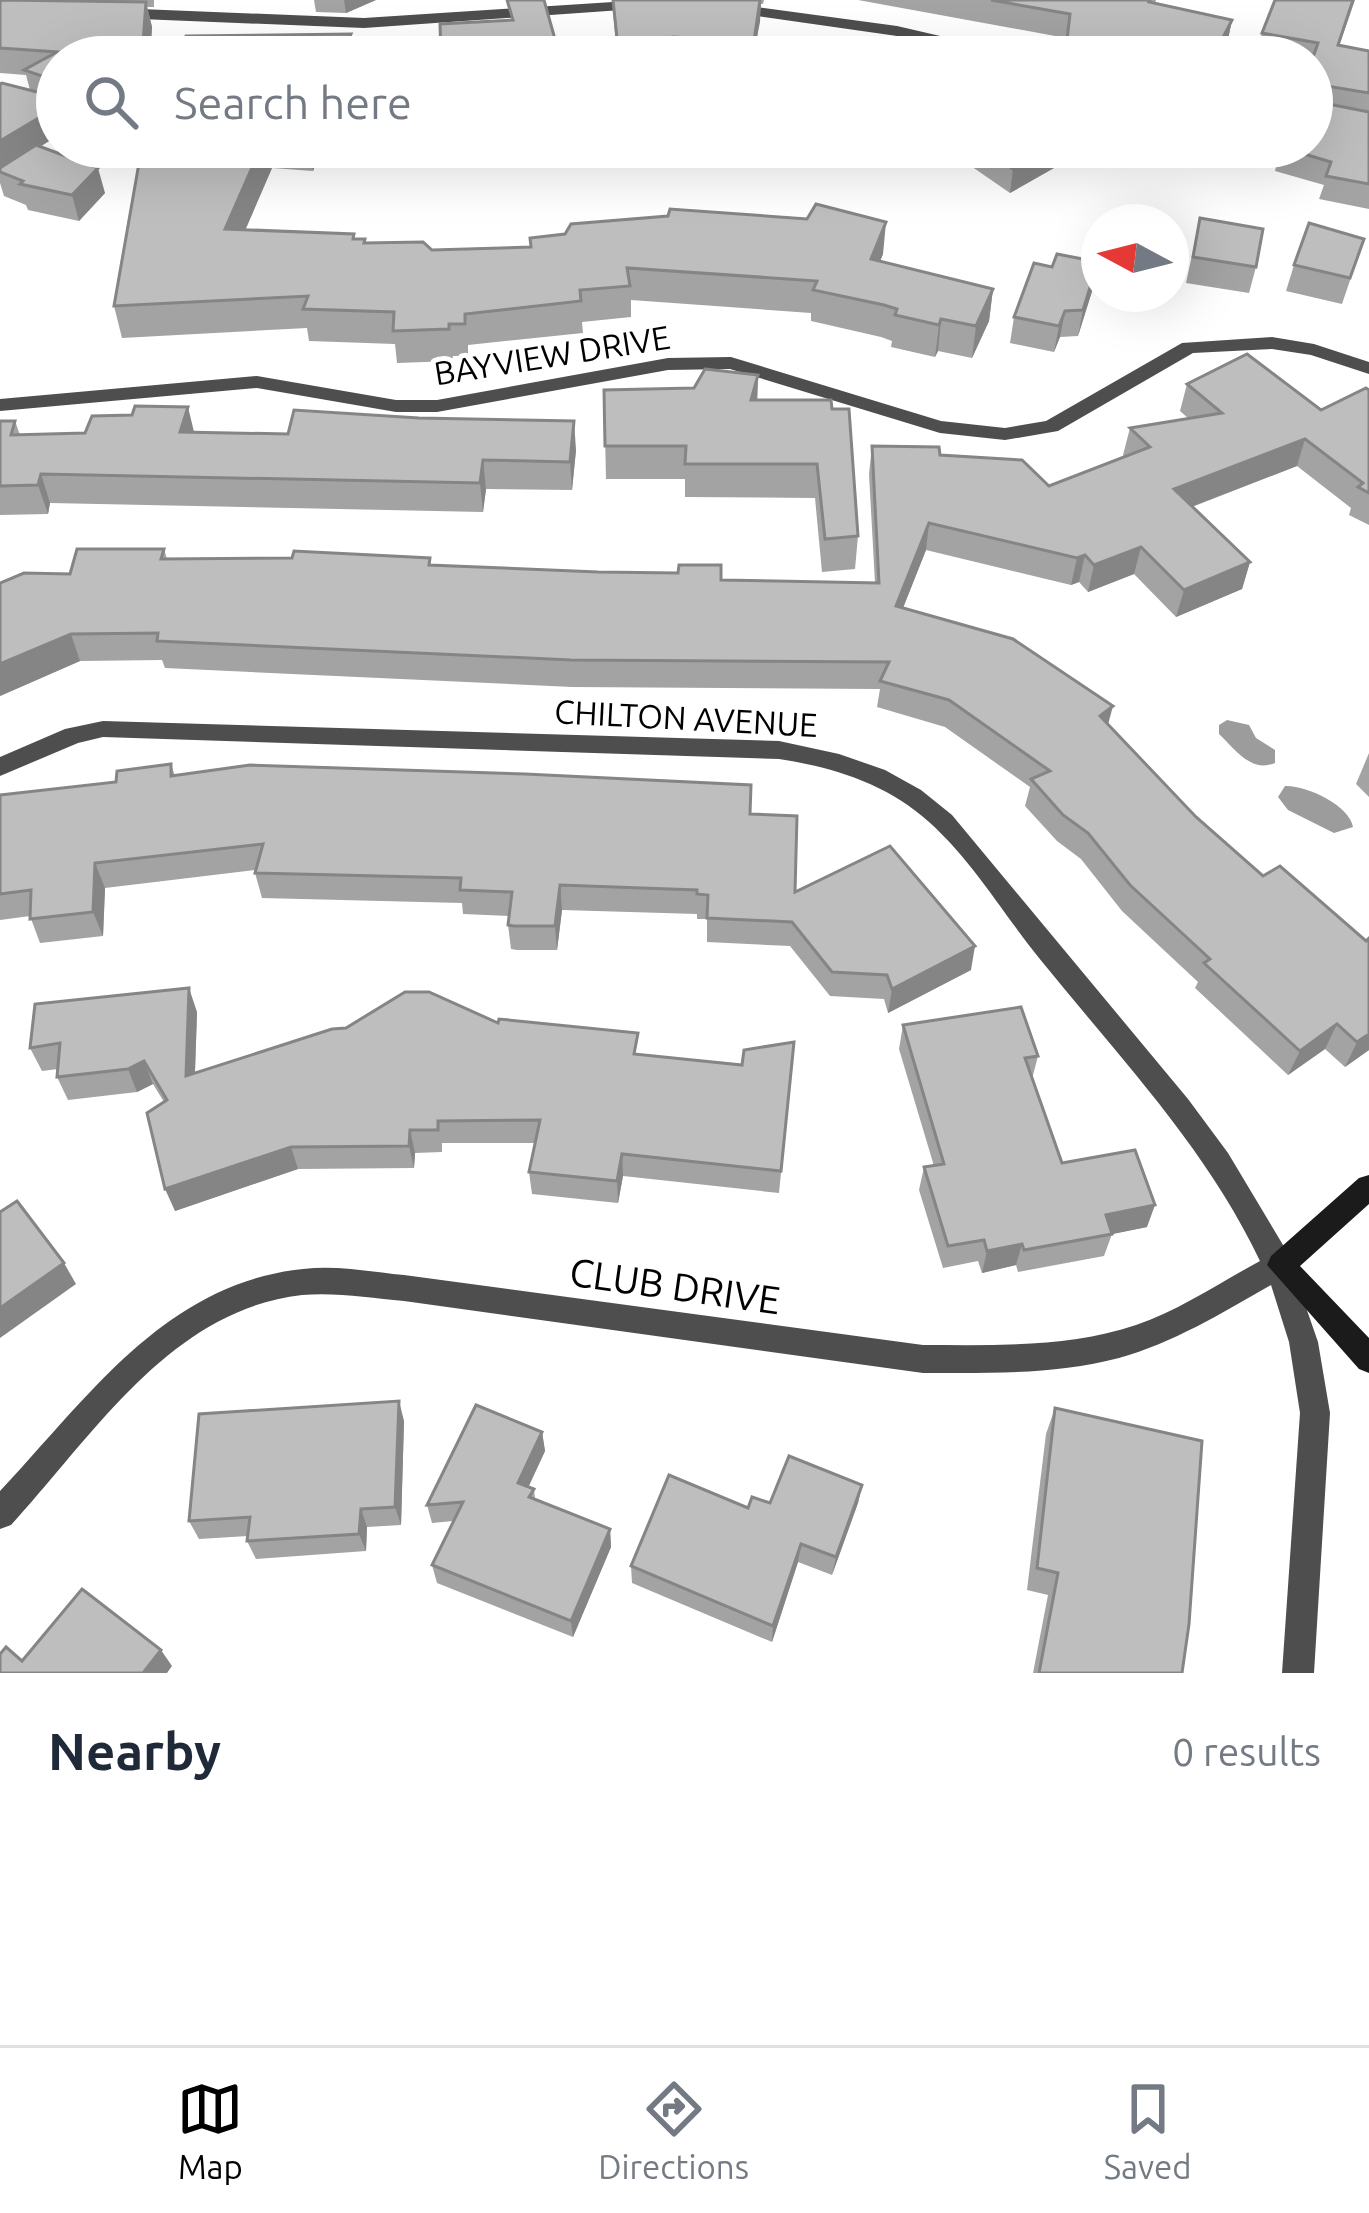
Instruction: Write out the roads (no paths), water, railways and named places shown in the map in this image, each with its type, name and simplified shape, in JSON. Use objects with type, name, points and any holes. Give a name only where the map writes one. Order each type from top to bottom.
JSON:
[{"type":"street","points":[[92,12],[364,23],[618,4],[664,5]]},
{"type":"street","points":[[710,6],[917,36]]},
{"type":"street","name":"BAYVIEW DRIVE","points":[[0,405],[257,382],[396,406],[436,406],[668,364],[715,362],[760,368],[940,427],[1006,434],[1051,426],[1189,347],[1272,343],[1314,350],[1369,368]]},
{"type":"street","name":"CHILTON AVENUE","points":[[0,767],[73,735],[103,729],[779,750],[855,766],[932,811],[1233,1176],[1280,1265],[1312,1371],[1315,1413],[1298,1673]]},
{"type":"street","points":[[1369,1186],[1280,1265],[1369,1359]]},
{"type":"street","name":"CLUB DRIVE","points":[[0,1514],[126,1368],[153,1345],[212,1311],[284,1285],[320,1281],[404,1288],[922,1359],[1000,1359],[1072,1354],[1121,1343],[1156,1330],[1280,1265]]}]
